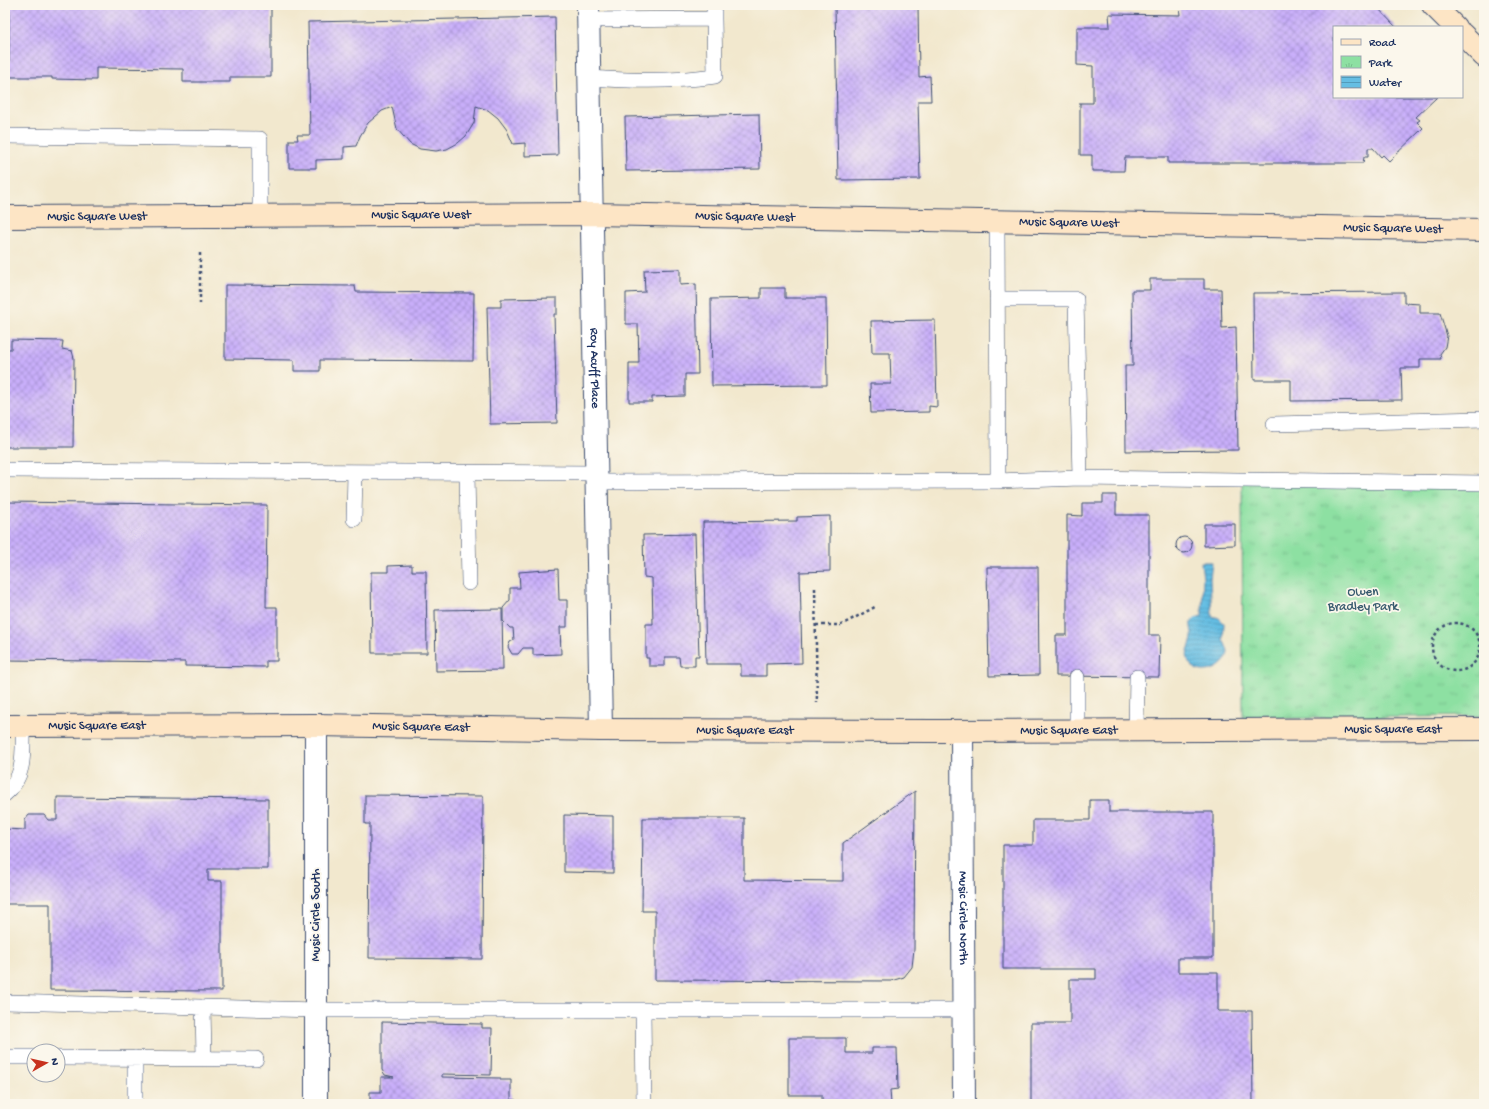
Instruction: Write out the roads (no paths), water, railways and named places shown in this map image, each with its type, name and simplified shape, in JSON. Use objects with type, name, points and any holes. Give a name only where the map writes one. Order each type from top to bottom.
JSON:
[{"type":"main road","points":[[1433,5],[1454,26]]},
{"type":"main road","points":[[1463,35],[1484,56]]},
{"type":"main road","name":"Music Square West","points":[[5,217],[592,214],[997,220],[1484,230]]},
{"type":"main road","name":"Music Square East","points":[[14,726],[316,725],[601,730],[962,731],[1484,729]]},
{"type":"street","name":"Roy Acuff Place","points":[[588,12],[601,730]]},
{"type":"street","name":"Music Circle South","points":[[316,725],[316,1104]]},
{"type":"street","name":"Music Circle North","points":[[962,731],[964,1104]]},
{"type":"lane","points":[[588,12],[714,12],[715,76],[693,79],[590,78]]},
{"type":"lane","points":[[5,136],[260,138],[260,216]]},
{"type":"lane","points":[[997,220],[998,481]]},
{"type":"lane","points":[[997,299],[1076,299],[1080,478]]},
{"type":"lane","points":[[1274,424],[1484,419]]},
{"type":"lane","points":[[5,470],[467,472],[597,477],[998,481],[1080,478],[1484,483]]},
{"type":"lane","points":[[354,519],[355,472]]},
{"type":"lane","points":[[467,472],[469,583]]},
{"type":"lane","points":[[1077,676],[1077,731]]},
{"type":"lane","points":[[1136,730],[1137,677]]},
{"type":"lane","points":[[5,794],[12,788],[20,775],[23,758],[14,726]]},
{"type":"lane","points":[[5,1002],[316,1010],[963,1010]]},
{"type":"lane","points":[[204,1007],[204,1058]]},
{"type":"lane","points":[[643,1010],[644,1104]]},
{"type":"lane","points":[[5,1057],[26,1057]]},
{"type":"lane","points":[[66,1058],[256,1059]]},
{"type":"lane","points":[[135,1058],[135,1104]]},
{"type":"water","points":[[1201,562],[1212,562],[1210,579],[1212,616],[1219,618],[1224,623],[1223,639],[1228,651],[1223,663],[1211,670],[1205,671],[1198,670],[1193,667],[1189,662],[1187,655],[1192,638],[1191,622],[1195,618],[1202,616],[1203,578]]},
{"type":"park label","name":"Owen Bradley Park","points":[[1363,600]]}]
